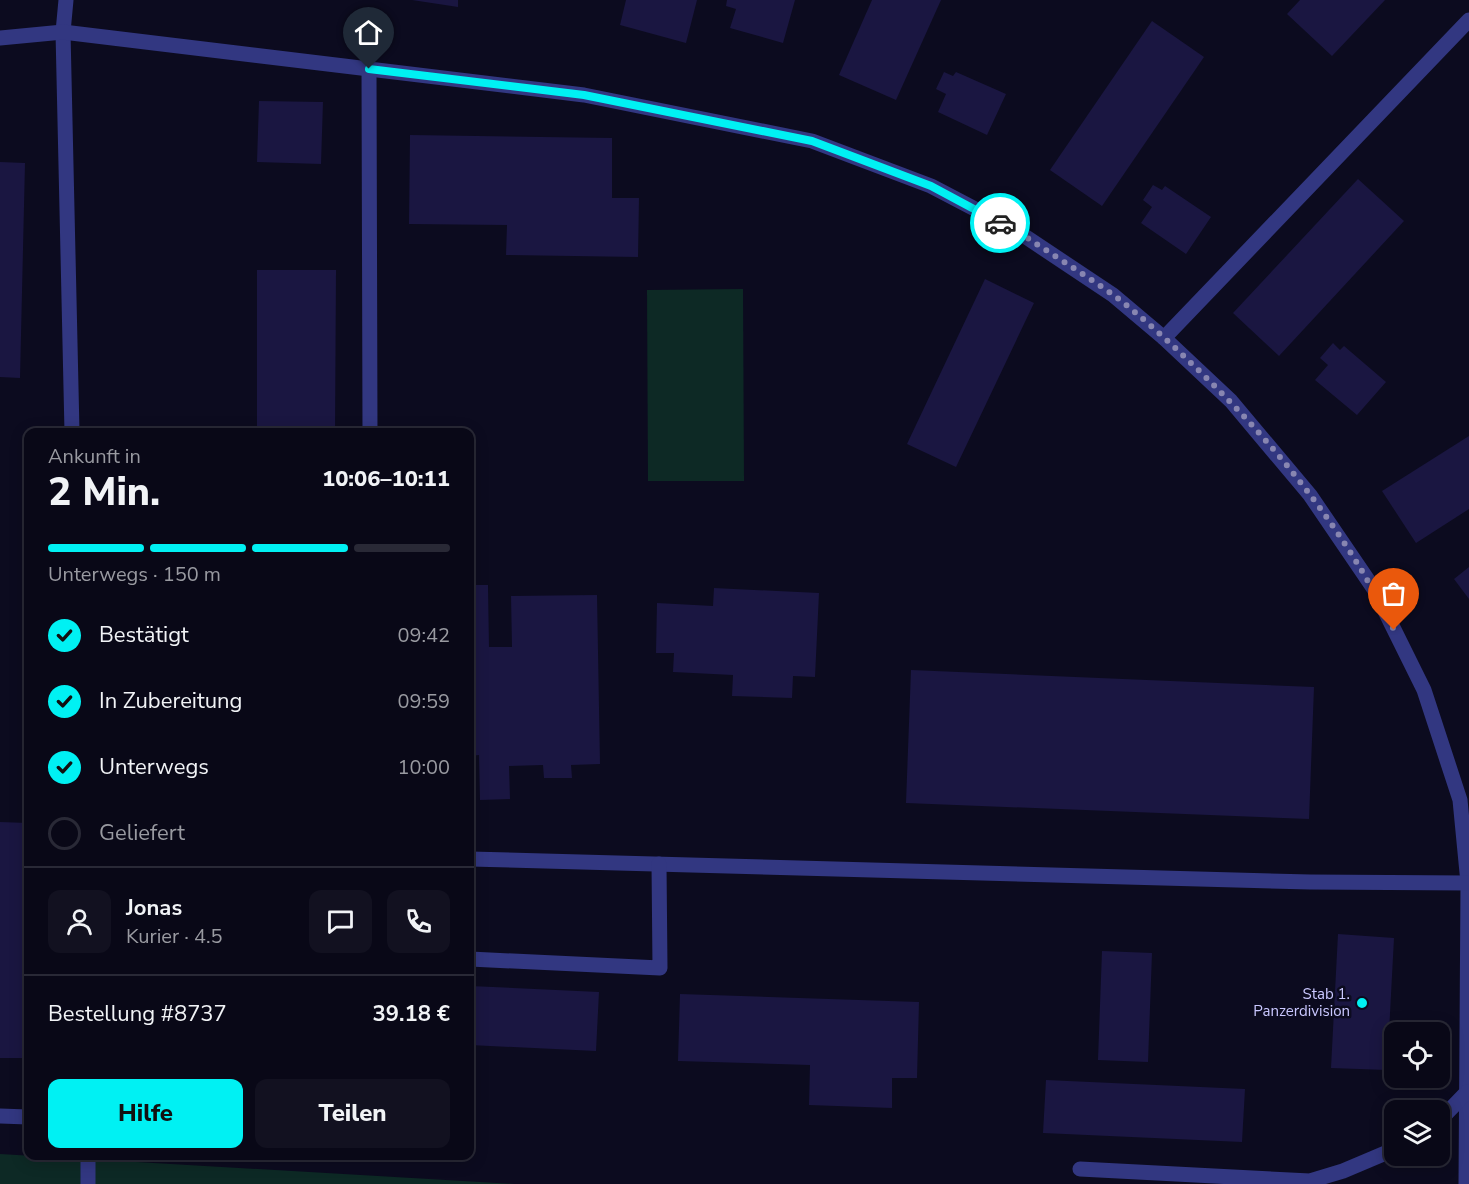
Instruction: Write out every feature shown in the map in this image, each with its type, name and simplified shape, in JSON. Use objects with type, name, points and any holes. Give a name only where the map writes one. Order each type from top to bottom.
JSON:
[{"type":"lane","points":[[66,0],[63,32],[72,428]]},
{"type":"lane","points":[[1164,338],[1469,20]]},
{"type":"lane","points":[[0,38],[63,32],[584,95],[812,141],[931,186],[1017,231],[1113,295],[1164,338],[1231,401],[1310,495],[1374,589],[1424,690],[1464,800],[1468,883],[1466,1184]]},
{"type":"lane","points":[[369,69],[370,428]]},
{"type":"lane","points":[[474,859],[1310,882],[1468,883]]},
{"type":"lane","points":[[474,959],[660,968],[659,864]]},
{"type":"lane","points":[[1450,1110],[1467,1092]]},
{"type":"lane","points":[[0,1116],[24,1117]]},
{"type":"lane","points":[[1080,1169],[1310,1181],[1343,1171],[1384,1154]]},
{"type":"lane","points":[[88,1160],[88,1184]]},
{"type":"green space","points":[[743,289],[744,481],[648,481],[647,290]]},
{"type":"green space","points":[[0,1154],[24,1155],[24,1160],[103,1160],[515,1184],[0,1184]]},
{"type":"building","points":[[412,0],[458,0],[458,7]]},
{"type":"building","points":[[626,0],[697,0],[686,43],[620,25]]},
{"type":"building","points":[[727,0],[795,0],[783,43],[730,28],[736,9],[726,6]]},
{"type":"building","points":[[872,0],[941,0],[896,100],[839,75]]},
{"type":"building","points":[[1300,0],[1385,0],[1332,56],[1287,14]]},
{"type":"building","points":[[1152,21],[1204,57],[1102,206],[1050,170]]},
{"type":"building","points":[[944,72],[953,76],[956,72],[1006,94],[987,135],[938,112],[946,94],[936,89]]},
{"type":"building","points":[[259,101],[323,102],[321,164],[257,162]]},
{"type":"building","points":[[410,135],[612,138],[612,198],[639,198],[638,257],[506,255],[507,225],[409,224]]},
{"type":"building","points":[[0,162],[25,163],[20,378],[0,377]]},
{"type":"building","points":[[1358,179],[1404,221],[1279,356],[1233,313]]},
{"type":"building","points":[[1153,185],[1162,190],[1165,186],[1211,217],[1186,254],[1141,223],[1152,207],[1143,200]]},
{"type":"building","points":[[257,270],[336,270],[335,428],[257,428]]},
{"type":"building","points":[[985,279],[1034,303],[956,467],[907,444]]},
{"type":"building","points":[[1333,343],[1340,350],[1344,346],[1386,382],[1357,415],[1315,380],[1328,365],[1320,358]]},
{"type":"building","points":[[1469,436],[1469,509],[1416,543],[1382,491]]},
{"type":"building","points":[[1469,567],[1469,599],[1454,579]]},
{"type":"building","points":[[474,585],[488,585],[489,647],[512,647],[511,596],[597,595],[600,764],[571,765],[572,778],[544,778],[543,765],[509,766],[510,799],[480,800],[479,755],[474,756]]},
{"type":"building","points":[[714,588],[819,593],[815,677],[793,676],[792,698],[732,696],[733,675],[673,672],[674,653],[656,653],[657,603],[713,606]]},
{"type":"building","points":[[911,670],[1314,687],[1309,819],[906,803]]},
{"type":"building","points":[[0,822],[24,823],[24,1058],[0,1058]]},
{"type":"building","name":"Stab 1. Panzerdivision","points":[[1338,934],[1394,938],[1390,1022],[1384,1022],[1384,1070],[1331,1068]]},
{"type":"building","points":[[1102,951],[1152,953],[1148,1062],[1098,1060]]},
{"type":"building","points":[[474,986],[599,992],[596,1051],[474,1045]]},
{"type":"building","points":[[680,994],[919,1002],[917,1078],[892,1078],[892,1108],[809,1105],[810,1065],[678,1061]]},
{"type":"building","points":[[1046,1080],[1245,1089],[1242,1142],[1043,1133]]},
{"type":"way so far","points":[[1000,223],[1017,231],[1113,295],[1164,338],[1231,401],[1310,495],[1374,589],[1394,630]]},
{"type":"place","name":"Stab 1. Panzerdivision","points":[[1362,1003]]},
{"type":"route","points":[[369,69],[584,95],[812,141],[931,186],[1000,223]]}]
